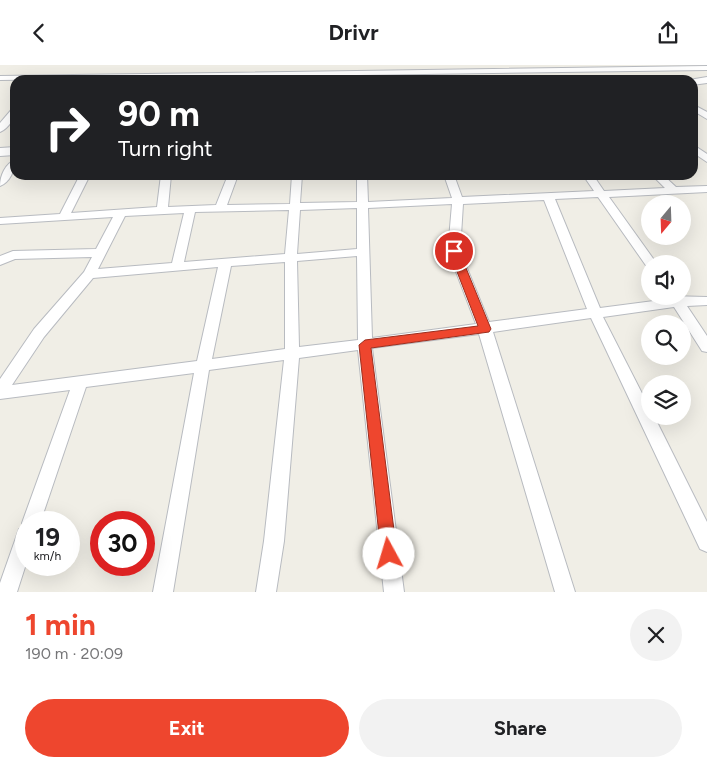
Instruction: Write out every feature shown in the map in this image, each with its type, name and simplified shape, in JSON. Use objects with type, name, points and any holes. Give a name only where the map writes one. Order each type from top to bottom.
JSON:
[{"type":"street","points":[[327,75],[417,68],[470,67],[516,69],[558,67],[707,68]]},
{"type":"street","points":[[640,69],[647,75]]},
{"type":"street","points":[[0,129],[10,117]]},
{"type":"street","points":[[0,183],[10,170]]},
{"type":"street","points":[[64,216],[82,180]]},
{"type":"street","points":[[162,209],[165,180]]},
{"type":"street","points":[[221,207],[230,180]]},
{"type":"street","points":[[266,592],[274,541],[292,354],[291,258],[296,180]]},
{"type":"street","points":[[362,180],[365,345],[394,592]]},
{"type":"street","points":[[451,180],[458,200],[454,251],[485,329],[565,592]]},
{"type":"street","points":[[592,180],[645,255]]},
{"type":"street","points":[[662,180],[673,191]]},
{"type":"street","points":[[0,221],[162,209],[364,205],[707,189]]},
{"type":"street","points":[[548,195],[596,313],[707,542]]},
{"type":"street","points":[[177,267],[190,209]]},
{"type":"street","points":[[0,392],[26,351],[89,274],[121,211]]},
{"type":"street","points":[[89,274],[363,252]]},
{"type":"street","points":[[0,261],[13,255],[100,253]]},
{"type":"street","points":[[163,592],[203,365],[225,264]]},
{"type":"street","points":[[691,300],[707,301]]},
{"type":"street","points":[[0,392],[485,329],[642,305]]},
{"type":"street","points":[[680,305],[707,347]]},
{"type":"street","points":[[35,511],[80,382]]},
{"type":"street","points":[[7,592],[15,568]]},
{"type":"route","points":[[389,554],[365,345],[485,329],[454,251]]}]
